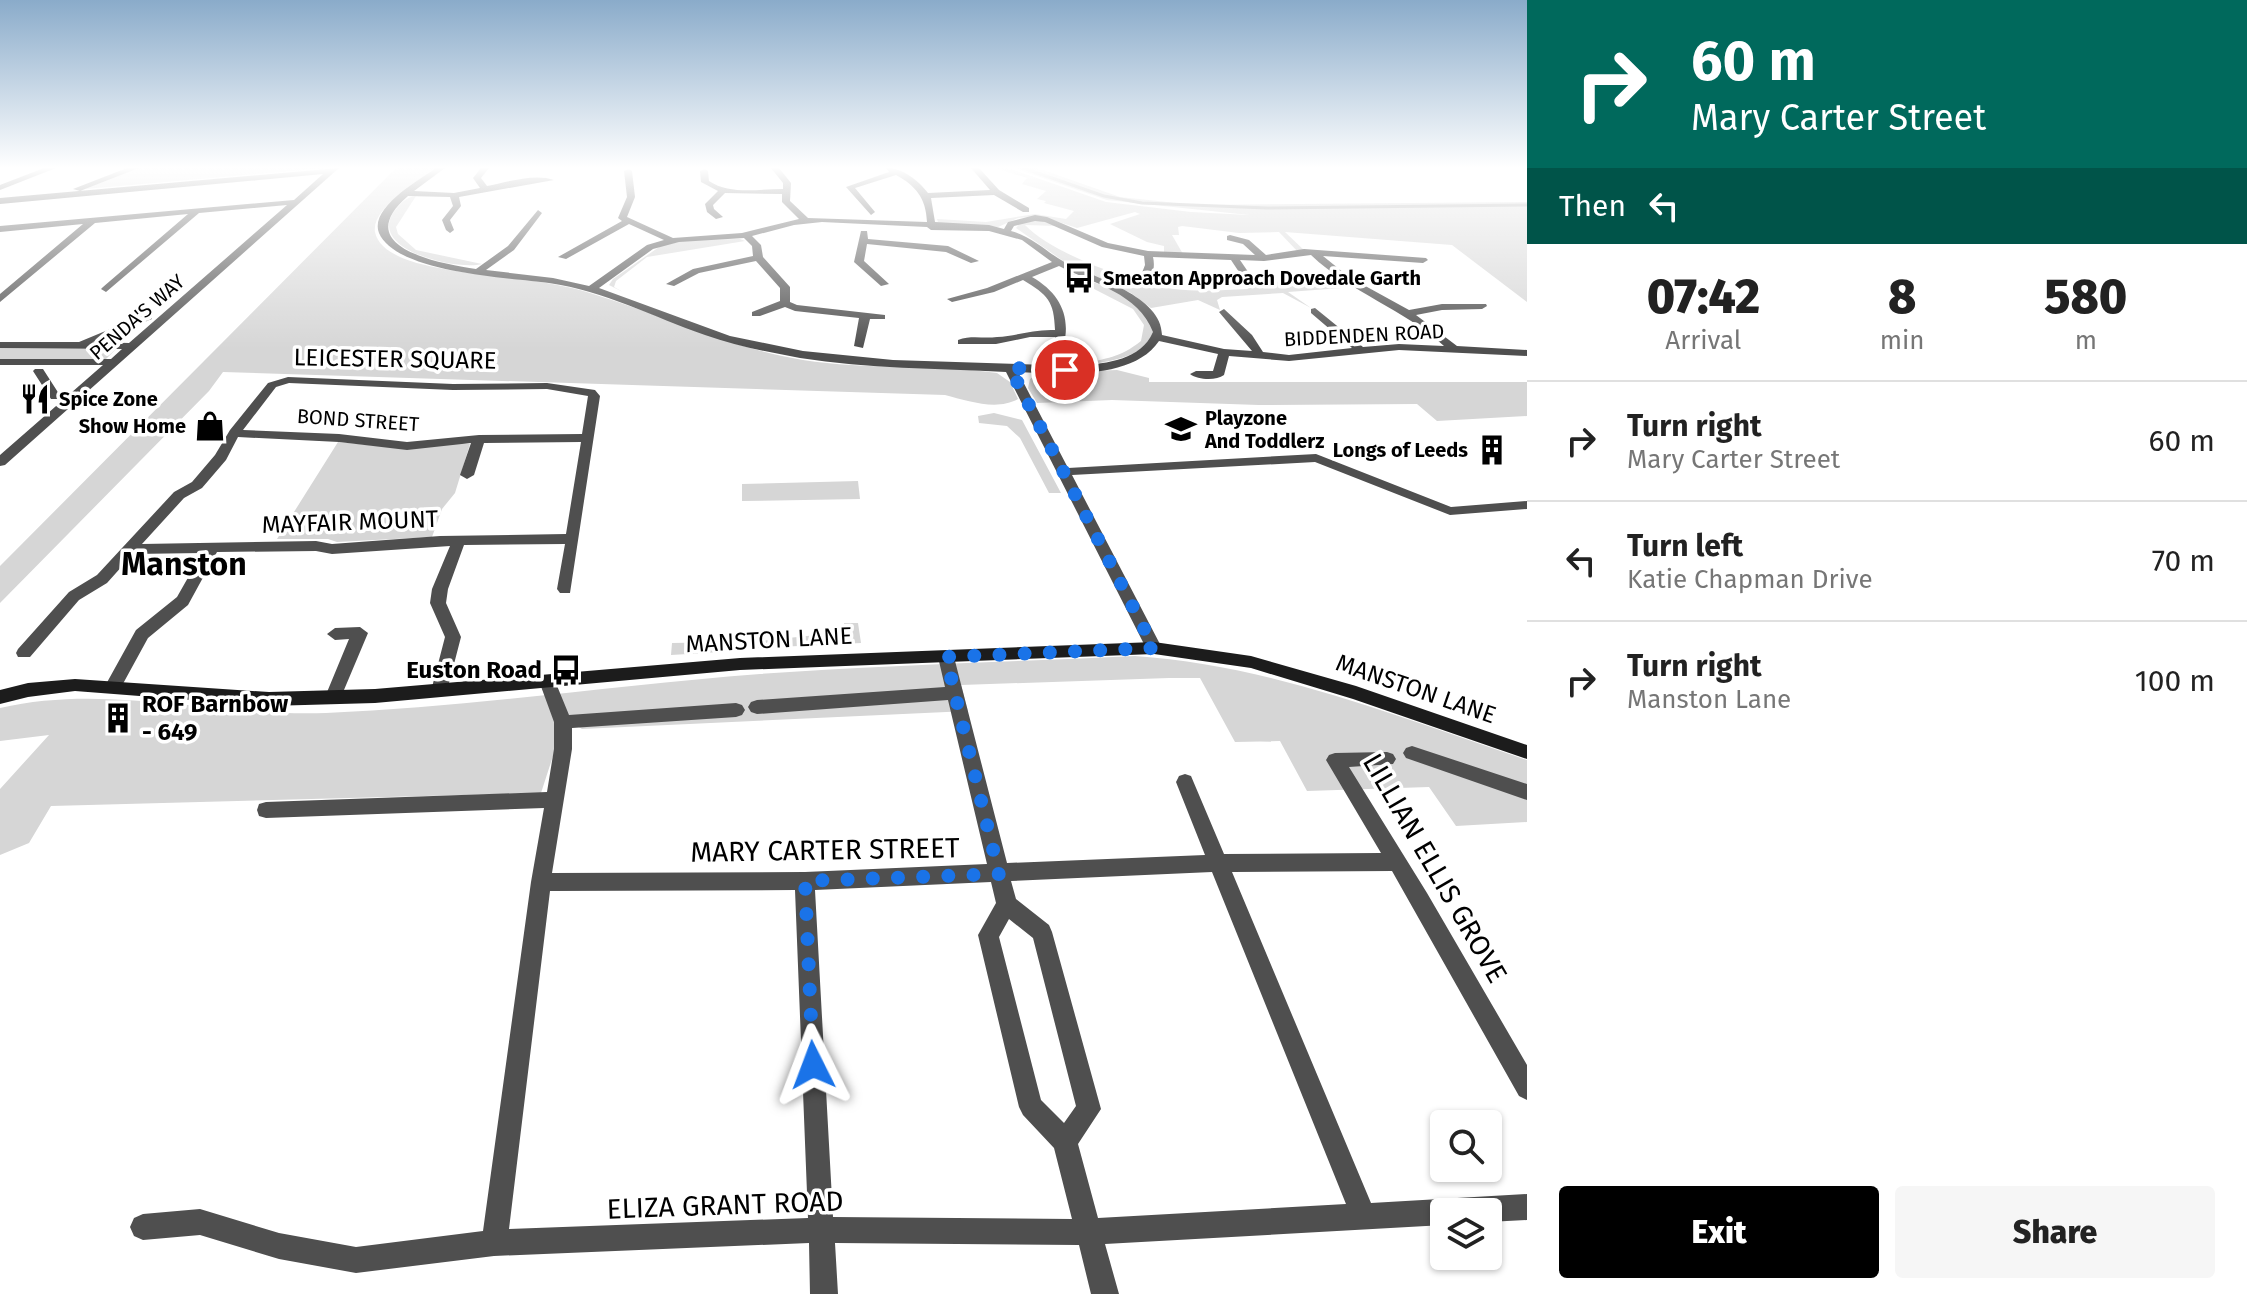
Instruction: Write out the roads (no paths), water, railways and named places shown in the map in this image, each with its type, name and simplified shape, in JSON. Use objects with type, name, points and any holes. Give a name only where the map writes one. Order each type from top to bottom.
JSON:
[{"type":"street","points":[[0,299],[83,228]]},
{"type":"street","points":[[106,289],[177,228]]},
{"type":"street","name":"PENDA'S WAY","points":[[0,462],[266,228]]},
{"type":"street","points":[[383,228],[389,241],[419,259],[591,289],[696,329],[768,349],[851,361],[1065,370],[1111,366],[1139,356],[1150,348],[1157,337],[1157,324],[1143,305],[1059,263],[1025,238],[1007,231],[957,228]]},
{"type":"street","points":[[479,271],[511,248],[526,228]]},
{"type":"street","points":[[563,257],[615,228]]},
{"type":"street","points":[[642,228],[670,240]]},
{"type":"street","points":[[591,289],[650,247],[670,240],[746,235],[772,228]]},
{"type":"street","points":[[865,228],[859,262],[884,279]]},
{"type":"street","points":[[1066,228],[1099,243],[1148,254],[1235,259],[1314,253],[1423,260]]},
{"type":"street","points":[[746,235],[756,245],[758,258],[785,287],[785,303]]},
{"type":"street","points":[[1230,238],[1246,242],[1264,258]]},
{"type":"street","points":[[862,241],[936,247],[968,255]]},
{"type":"street","points":[[1314,253],[1342,276],[1433,327],[1453,348]]},
{"type":"street","points":[[1148,254],[1150,275]]},
{"type":"street","points":[[659,281],[677,285],[696,271],[758,258]]},
{"type":"street","points":[[1235,259],[1251,278]]},
{"type":"street","points":[[1409,259],[1416,269]]},
{"type":"street","points":[[952,299],[981,293],[1059,263]]},
{"type":"street","points":[[962,342],[969,339],[1002,340],[1025,332],[1060,338],[1060,305],[1055,297],[1023,276]]},
{"type":"street","points":[[756,314],[785,303],[795,308],[881,317]]},
{"type":"street","points":[[1410,313],[1442,307],[1482,306]]},
{"type":"street","points":[[1315,311],[1360,350]]},
{"type":"street","points":[[859,346],[865,316]]},
{"type":"street","name":"PENDA'S WAY","points":[[80,346],[148,317]]},
{"type":"street","points":[[1212,322],[1227,317],[1246,333],[1259,356]]},
{"type":"street","points":[[1325,321],[1339,321]]},
{"type":"street","name":"BIDDENDEN ROAD","points":[[1157,337],[1224,352],[1302,358],[1360,350],[1526,349]]},
{"type":"street","points":[[0,345],[132,346]]},
{"type":"street","points":[[1196,374],[1218,375],[1224,352]]},
{"type":"street","points":[[0,362],[113,362]]},
{"type":"street","points":[[1010,368],[1154,648]]},
{"type":"street","points":[[39,371],[55,397]]},
{"type":"street","name":"LEICESTER SQUARE","points":[[24,653],[74,596],[102,579],[179,495],[197,485],[272,385],[288,380],[582,389],[594,396],[565,589]]},
{"type":"street","name":"BOND STREET","points":[[234,433],[339,438],[407,446],[479,439],[586,438]]},
{"type":"street","points":[[467,475],[479,439]]},
{"type":"street","points":[[1063,472],[1316,458],[1450,511],[1527,505]]},
{"type":"street","name":"MAYFAIR MOUNT","points":[[129,549],[316,546],[332,549],[572,539]]},
{"type":"street","points":[[439,691],[453,637],[438,603],[440,589],[458,542]]},
{"type":"street","points":[[113,686],[142,634],[183,601],[212,548]]},
{"type":"street","points":[[333,697],[360,633],[335,634]]},
{"type":"street","name":"MANSTON LANE","points":[[0,697],[75,685],[269,699],[333,697],[439,691],[740,664],[1154,648],[1251,662],[1356,693],[1527,752]]},
{"type":"street","points":[[946,657],[952,693],[1007,905],[1042,932],[1089,1109],[1065,1141]]},
{"type":"street","points":[[494,1243],[563,722],[547,681]]},
{"type":"street","points":[[757,707],[952,693]]},
{"type":"street","points":[[563,722],[736,710]]},
{"type":"street","points":[[1412,753],[1527,792]]},
{"type":"street","name":"LILLIAN ELLIS GROVE","points":[[1387,759],[1335,760],[1519,1062],[1527,1088]]},
{"type":"street","points":[[1185,782],[1364,1216]]},
{"type":"street","points":[[266,810],[554,800]]},
{"type":"street","name":"MARY CARTER STREET","points":[[541,882],[805,881],[1218,863],[1397,862]]},
{"type":"street","points":[[805,881],[824,1294]]},
{"type":"street","points":[[1007,905],[988,935],[1031,1107],[1065,1141],[1105,1294]]},
{"type":"street","name":"ELIZA GRANT ROAD","points":[[143,1227],[200,1222],[279,1246],[356,1260],[494,1243],[820,1230],[1088,1232],[1527,1207]]},
{"type":"place","name":"Smeaton Approach Dovedale Garth","points":[[1079,278]]},
{"type":"place","name":"Spice Zone","points":[[35,399]]},
{"type":"place","name":"Show Home","points":[[210,426]]},
{"type":"place","name":"Playzone And Toddlerz","points":[[1181,429]]},
{"type":"place","name":"Longs of Leeds","points":[[1492,450]]},
{"type":"place","name":"Euston Road","points":[[566,670]]},
{"type":"place","name":"ROF Barnbow - 649","points":[[118,718]]},
{"type":"district","name":"Manston","points":[[184,564]]}]
